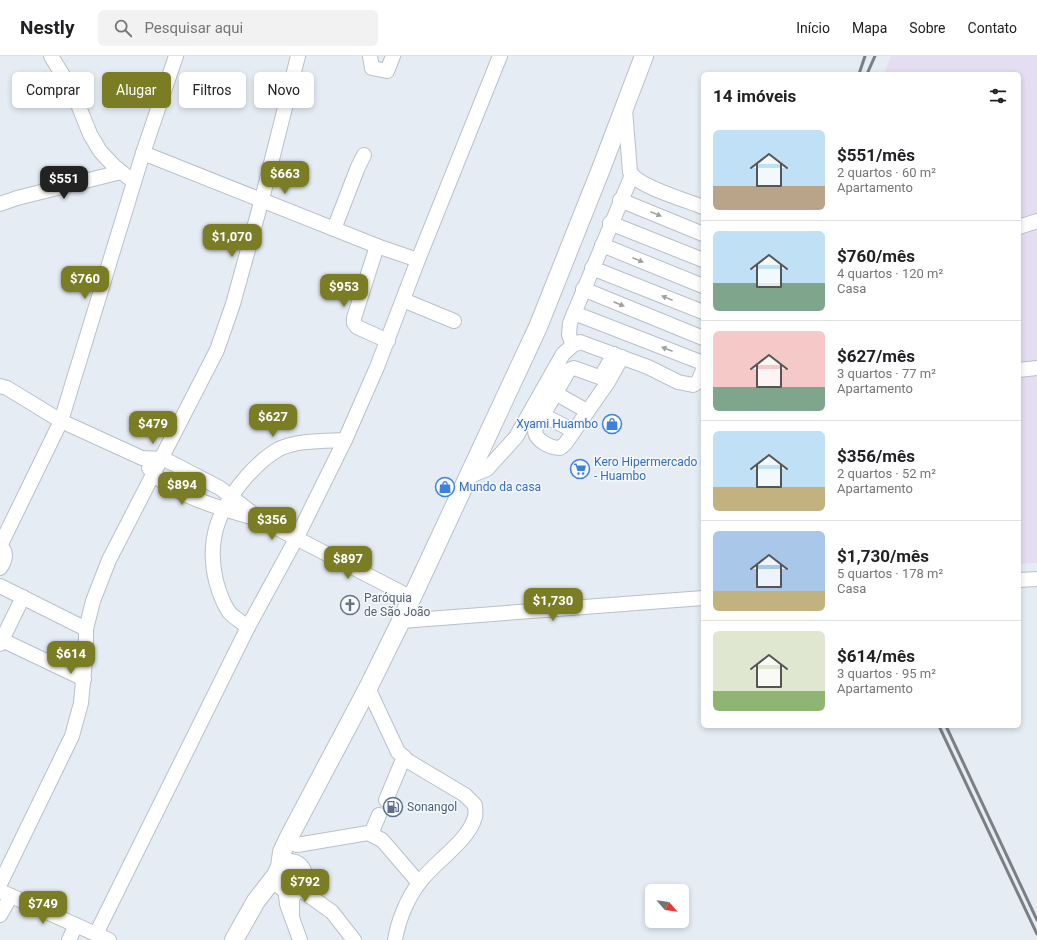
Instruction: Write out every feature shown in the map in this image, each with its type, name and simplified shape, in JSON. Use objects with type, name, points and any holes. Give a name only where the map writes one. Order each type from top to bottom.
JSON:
[{"type":"main road","points":[[285,877],[282,852],[368,688],[401,621],[538,327],[644,56]]},
{"type":"main road","points":[[245,940],[260,914],[285,877],[297,845],[327,782],[338,743]]},
{"type":"main road","points":[[234,940],[253,905],[265,888],[285,877]]},
{"type":"street","points":[[51,56],[73,92],[90,134],[100,151],[121,172],[134,182]]},
{"type":"street","points":[[0,568],[5,554],[4,548],[0,546],[61,421],[143,153],[176,56]]},
{"type":"street","points":[[0,884],[72,736],[81,703],[84,679],[86,629],[93,601],[109,560],[163,459],[217,350],[233,304],[262,199],[298,56]]},
{"type":"street","points":[[370,56],[372,68],[387,72],[393,56]]},
{"type":"street","points":[[96,934],[248,627],[296,539],[345,440],[388,341],[418,260],[500,56]]},
{"type":"street","points":[[573,345],[569,335],[570,323],[610,223],[632,175],[625,103]]},
{"type":"street","points":[[143,153],[262,199],[377,246],[418,260]]},
{"type":"street","points":[[334,229],[355,174],[364,155]]},
{"type":"street","points":[[0,204],[17,198],[121,172]]},
{"type":"street","points":[[632,175],[633,178],[648,186],[701,206]]},
{"type":"street","points":[[620,200],[701,233]]},
{"type":"street","points":[[1021,226],[1037,221]]},
{"type":"street","points":[[610,223],[701,259]]},
{"type":"street","points":[[602,245],[701,285]]},
{"type":"street","points":[[377,246],[354,318],[354,323],[357,328],[388,341]]},
{"type":"street","points":[[592,268],[701,311]]},
{"type":"street","points":[[583,289],[701,337]]},
{"type":"street","points":[[403,300],[454,321]]},
{"type":"street","points":[[574,313],[701,362]]},
{"type":"street","points":[[468,477],[486,469],[516,437],[563,354],[573,345],[580,342],[618,356],[678,382],[693,385],[698,382],[701,375]]},
{"type":"street","points":[[618,356],[608,382],[564,444],[560,448],[555,448],[537,438],[535,435],[535,429],[569,370],[574,368],[599,377],[618,356]]},
{"type":"street","points":[[1021,370],[1037,368]]},
{"type":"street","points":[[2,383],[61,421],[142,458],[163,459],[230,495],[261,520],[412,598]]},
{"type":"street","points":[[555,394],[587,411]]},
{"type":"street","points":[[543,415],[574,431]]},
{"type":"street","points":[[248,627],[230,613],[220,596],[214,570],[212,546],[216,526],[230,495],[261,461],[280,448],[312,442],[345,440]]},
{"type":"street","points":[[142,458],[154,475],[164,482],[211,506],[261,520]]},
{"type":"street","points":[[1021,580],[1037,579]]},
{"type":"street","points":[[0,586],[86,629]]},
{"type":"street","points":[[23,597],[1,642],[84,679]]},
{"type":"street","points":[[401,621],[701,598]]},
{"type":"street","points":[[368,688],[398,752],[466,795],[475,805],[476,817],[468,830],[456,846],[437,862],[419,884],[406,906],[395,940]]},
{"type":"street","points":[[386,800],[404,757]]},
{"type":"street","points":[[371,834],[379,815]]},
{"type":"street","points":[[297,845],[368,833],[382,840],[419,884]]},
{"type":"street","points":[[285,877],[286,904],[292,915],[300,940]]},
{"type":"street","points":[[285,877],[332,912],[354,940]]},
{"type":"street","points":[[0,915],[5,894],[109,940]]},
{"type":"street","points":[[69,940],[76,925]]},
{"type":"shaded area","points":[[891,56],[1037,56],[1037,563],[1021,564],[1021,72],[885,72]]},
{"type":"railway","points":[[860,72],[865,56]]},
{"type":"railway","points":[[868,72],[875,56]]},
{"type":"railway","points":[[940,728],[1037,934]]},
{"type":"railway","points":[[947,728],[1037,920]]},
{"type":"place","name":"Xyami Huambo","points":[[612,424]]},
{"type":"place","name":"Kero Hipermercado - Huambo","points":[[580,469]]},
{"type":"place","name":"Mundo da casa","points":[[445,487]]},
{"type":"place","name":"Paróquia de São João","points":[[350,605]]},
{"type":"place","name":"Sonangol","points":[[393,807]]}]
